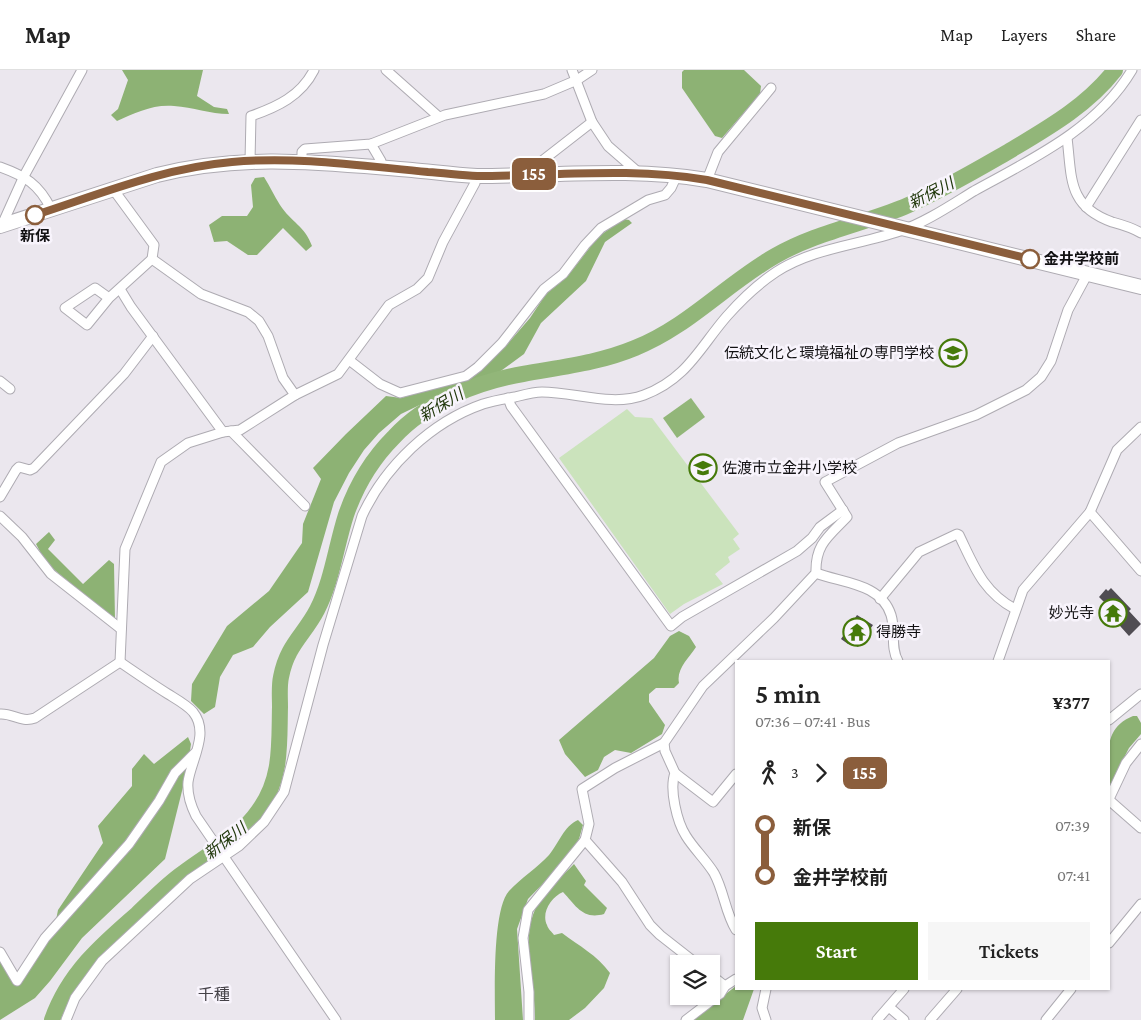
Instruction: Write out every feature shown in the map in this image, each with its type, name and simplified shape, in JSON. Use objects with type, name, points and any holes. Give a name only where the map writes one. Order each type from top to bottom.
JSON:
[{"type":"highway","points":[[1,225],[181,169],[250,161],[302,162],[476,176],[639,173],[677,175],[707,180],[1141,286]]},
{"type":"street","points":[[1,225],[24,176],[82,70]]},
{"type":"street","points":[[250,161],[251,116],[287,101],[309,80],[314,70]]},
{"type":"street","points":[[386,70],[439,117]]},
{"type":"street","points":[[572,70],[592,122],[608,146],[639,173]]},
{"type":"street","points":[[302,162],[302,152],[305,149],[371,144],[439,117],[544,94],[577,80],[592,70]]},
{"type":"street","points":[[66,1020],[75,998],[102,962],[190,879],[240,846],[264,822],[284,792],[323,645],[357,528],[370,498],[412,447],[437,428],[483,404],[508,398],[540,392],[627,400],[646,395],[660,388],[681,373],[696,358],[727,316],[758,284],[778,270],[823,251],[863,242],[899,228],[1067,138],[1097,114],[1116,94],[1132,70]]},
{"type":"street","points":[[707,180],[711,166],[721,148],[771,88]]},
{"type":"street","points":[[1086,207],[1141,120]]},
{"type":"street","points":[[534,174],[538,164],[592,122]]},
{"type":"street","points":[[1067,138],[1074,192],[1079,200],[1086,207],[1112,222],[1126,225],[1141,233]]},
{"type":"street","points":[[371,144],[380,162]]},
{"type":"street","points":[[0,167],[24,176],[39,191],[51,209]]},
{"type":"street","points":[[349,360],[380,384],[400,393],[466,376],[489,358],[544,289],[564,274],[585,245],[601,228],[648,200],[665,195],[671,188],[677,175]]},
{"type":"street","points":[[120,662],[125,548],[161,462],[188,443],[240,430],[296,395],[338,374],[389,304],[417,289],[428,278],[443,242],[475,183],[476,176]]},
{"type":"street","points":[[110,298],[95,288],[65,308],[87,325],[110,298],[152,259],[154,245],[113,189]]},
{"type":"street","points":[[152,259],[201,294],[248,312],[259,321],[268,336],[283,378],[296,395]]},
{"type":"street","points":[[529,1020],[529,992],[523,938],[528,910],[585,840],[589,824],[582,789],[615,768],[664,743],[703,686],[774,618],[816,573],[817,553],[822,544],[847,517],[825,482],[898,443],[976,415],[1026,390],[1034,384],[1050,361],[1068,310],[1088,273]]},
{"type":"street","points":[[120,288],[131,307],[227,432],[305,506]]},
{"type":"street","points":[[0,497],[16,470],[19,468],[30,470],[34,468],[124,374],[153,336]]},
{"type":"street","points":[[0,381],[10,389]]},
{"type":"street","points":[[508,398],[511,406],[671,626],[682,617],[797,551],[812,538],[820,527],[843,510]]},
{"type":"street","points":[[998,660],[1023,590],[1090,512],[1117,450],[1141,427]]},
{"type":"street","points":[[1090,512],[1141,571]]},
{"type":"street","points":[[0,516],[22,537],[51,574],[120,629]]},
{"type":"street","points":[[880,599],[919,552],[959,534],[981,580],[1000,601],[1015,609]]},
{"type":"street","points":[[816,573],[852,582],[880,599],[891,615],[894,653],[898,660]]},
{"type":"street","points":[[120,662],[192,711],[197,719],[200,732],[198,748],[188,783],[190,803],[207,834],[336,1020]]},
{"type":"street","points":[[0,714],[20,720],[35,718],[120,662]]},
{"type":"street","points":[[1110,719],[1141,694]]},
{"type":"street","points":[[664,743],[675,773],[713,802],[735,775]]},
{"type":"street","points":[[1110,797],[1126,763],[1141,744]]},
{"type":"street","points":[[0,952],[17,981],[58,921],[129,844],[159,801],[175,773],[192,757],[198,748]]},
{"type":"street","points":[[675,773],[672,780],[674,798],[685,835],[714,873],[730,921],[735,928]]},
{"type":"street","points":[[1110,800],[1141,828]]},
{"type":"street","points":[[585,840],[622,882],[650,925],[686,955]]},
{"type":"street","points":[[1110,942],[1141,904]]},
{"type":"street","points":[[686,1020],[720,994],[725,986],[735,980]]},
{"type":"street","points":[[720,982],[725,986]]},
{"type":"street","points":[[766,990],[762,1008],[766,1020]]},
{"type":"street","points":[[878,1020],[903,990]]},
{"type":"street","points":[[930,1020],[955,990]]},
{"type":"street","points":[[1046,1020],[1070,990]]},
{"type":"street","points":[[889,1007],[904,1020]]},
{"type":"shaded area","points":[[122,70],[203,70],[197,96],[214,107],[227,109],[229,114],[181,107],[159,106],[117,121],[111,115],[118,109],[128,80]]},
{"type":"shaded area","points":[[684,70],[744,70],[761,86],[760,94],[722,138],[715,136],[682,88],[682,72]]},
{"type":"shaded area","points":[[264,177],[280,205],[309,239],[312,246],[306,251],[283,228],[257,255],[248,255],[227,241],[214,242],[209,225],[222,216],[247,216],[253,207],[251,185],[255,178]]},
{"type":"shaded area","points":[[623,219],[629,220],[632,223],[605,242],[586,281],[541,323],[524,354],[498,373],[430,400],[401,414],[379,433],[364,450],[334,502],[308,592],[270,627],[253,647],[233,655],[220,677],[215,707],[204,714],[191,701],[192,684],[227,626],[269,591],[302,543],[303,524],[321,479],[313,468],[386,396],[401,398],[466,379],[481,371],[530,318],[546,294],[567,277],[598,237]]},
{"type":"shaded area","points":[[691,398],[705,417],[677,438],[663,418]]},
{"type":"shaded area","points":[[627,409],[635,417],[652,418],[739,534],[733,539],[740,549],[728,557],[730,562],[715,574],[723,584],[684,604],[670,614],[559,458]]},
{"type":"shaded area","points":[[49,532],[55,540],[48,549],[83,584],[109,560],[114,564],[115,620],[46,563],[36,544]]},
{"type":"shaded area","points":[[679,631],[689,636],[696,647],[681,668],[679,683],[674,688],[656,688],[649,694],[649,702],[665,725],[662,734],[631,753],[615,750],[604,757],[598,770],[585,777],[565,754],[559,740],[654,658],[670,636]]},
{"type":"shaded area","points":[[1133,716],[1137,716],[1141,723],[1141,734],[1129,748],[1110,785],[1110,742],[1116,728]]},
{"type":"shaded area","points":[[188,737],[191,744],[187,771],[165,859],[82,938],[35,998],[0,1020],[0,960],[17,985],[54,930],[58,910],[103,843],[98,826],[132,786],[132,769],[144,754],[154,764]]},
{"type":"shaded area","points":[[578,820],[583,825],[579,839],[565,861],[528,899],[517,929],[523,1020],[495,1020],[497,933],[504,901],[509,891],[549,855],[569,826]]},
{"type":"shaded area","points":[[574,864],[586,881],[584,885],[607,908],[604,914],[591,915],[585,913],[576,907],[563,892],[551,901],[546,911],[545,920],[554,935],[562,933],[588,951],[610,973],[604,988],[585,1008],[569,1020],[535,1020],[529,958],[530,926],[534,911],[542,898]]},
{"type":"shaded area","points":[[735,987],[735,990],[754,990],[743,1020],[692,1020],[711,1005],[720,1005],[720,998]]},
{"type":"building","name":"妙光寺","points":[[1111,588],[1131,609],[1129,611],[1141,624],[1129,636],[1104,608],[1107,605],[1099,597],[1106,589],[1108,591]]},
{"type":"building","name":"得勝寺","points":[[857,615],[873,625],[858,647],[850,641],[848,644],[841,639]]},
{"type":"waterway","name":"新保川","points":[[52,1020],[67,988],[87,961],[171,882],[243,829],[259,810],[272,786],[278,761],[280,684],[287,657],[312,619],[322,599],[342,527],[360,483],[379,454],[407,425],[437,404],[470,388],[488,382],[608,357],[654,339],[690,317],[757,267],[790,248],[904,207],[1006,153],[1065,116],[1091,95],[1115,70]]},
{"type":"bus line","name":"155","points":[[35,215],[157,175],[181,169],[231,162],[271,160],[476,176],[639,173],[677,175],[707,180],[1030,259]]},
{"type":"place","name":"新保","points":[[35,215]]},
{"type":"place","name":"金井学校前","points":[[1030,259]]},
{"type":"place","name":"伝統文化と環境福祉の専門学校","points":[[953,353]]},
{"type":"place","name":"佐渡市立金井小学校","points":[[703,468]]},
{"type":"place","name":"妙光寺","points":[[1113,613]]},
{"type":"place","name":"得勝寺","points":[[857,632]]},
{"type":"district","name":"千種","points":[[214,994]]}]
